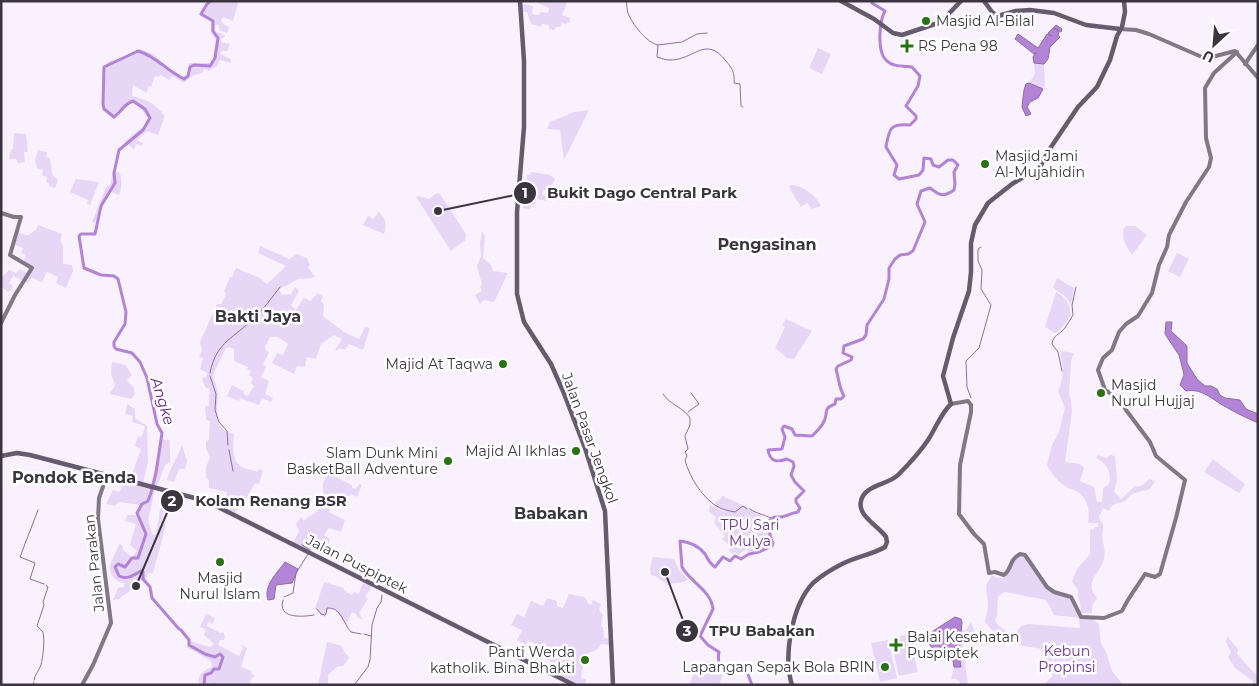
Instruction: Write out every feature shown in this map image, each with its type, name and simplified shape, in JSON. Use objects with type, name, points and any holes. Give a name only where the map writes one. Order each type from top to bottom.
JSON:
[{"type":"main road","name":"Jalan Pasar Jengkol","points":[[520,1],[524,61],[523,120],[516,226],[516,284],[520,309],[527,328],[550,362],[559,380],[585,448],[605,511],[613,685]]},
{"type":"main road","points":[[841,1],[895,33],[907,34],[941,22],[961,1]]},
{"type":"main road","points":[[984,1],[994,14],[998,16],[1016,11],[1030,10],[1054,13],[1086,25],[1120,29]]},
{"type":"main road","points":[[792,685],[788,661],[791,631],[806,592],[818,580],[843,563],[884,547],[887,542],[886,537],[864,515],[860,507],[861,499],[865,492],[897,476],[928,441],[943,414],[951,404],[943,376],[953,338],[969,291],[972,269],[971,243],[977,221],[990,202],[1012,184],[1041,166],[1049,150],[1078,107],[1098,84],[1110,60],[1120,29],[1124,16],[1124,1]]},
{"type":"main road","points":[[1,457],[16,453],[30,454],[107,475]]},
{"type":"main road","points":[[1,457],[11,455],[30,456],[107,475]]},
{"type":"main road","name":"Jalan Puspiptek","points":[[107,475],[199,498],[574,685]]},
{"type":"street","points":[[1120,29],[1142,32],[1202,58],[1233,51],[1237,52]]},
{"type":"street","points":[[1245,64],[1258,45]]},
{"type":"street","points":[[1237,52],[1258,78]]},
{"type":"street","points":[[951,404],[968,401],[971,405],[960,465],[959,514],[969,529],[984,544],[989,573],[996,572],[1004,575],[1014,558],[1020,554],[1025,556],[1047,587],[1054,592],[1071,597],[1080,617],[1103,618],[1122,611],[1127,599],[1134,592],[1145,574],[1155,577],[1160,574],[1185,480],[1156,456],[1148,438],[1120,399],[1105,390],[1098,370],[1103,358],[1112,350],[1119,332],[1126,324],[1138,316],[1152,294],[1159,265],[1168,246],[1169,235],[1182,208],[1209,167],[1211,158],[1206,138],[1205,88],[1214,73],[1237,52]]},
{"type":"street","points":[[1,213],[19,219],[10,255],[32,269],[14,295],[1,323]]},
{"type":"street","name":"Jalan Parakan","points":[[82,685],[96,659],[111,623],[98,519],[99,501],[106,477],[100,474]]},
{"type":"street","name":"Jalan Parakan","points":[[101,493],[107,475]]},
{"type":"green space","points":[[214,1],[236,1],[238,4],[233,21],[223,17],[221,20],[223,24],[229,27],[227,33],[219,30],[219,25],[215,25],[214,31],[225,35],[224,38],[221,38],[221,42],[230,44],[227,51],[222,51],[220,54],[231,59],[231,63],[220,60],[216,68],[209,71],[204,69],[202,73],[192,76],[184,83],[172,76],[169,80],[161,75],[155,76],[151,87],[148,86],[147,93],[133,85],[132,96],[150,103],[165,116],[158,135],[147,131],[137,140],[143,143],[142,146],[136,144],[134,150],[125,141],[143,127],[148,118],[139,107],[131,102],[113,116],[103,108],[106,63],[114,59],[118,60],[140,49],[153,54],[169,68],[184,77],[187,74],[189,63],[210,63],[213,59],[216,40],[211,33],[211,21],[202,15],[207,6]]},
{"type":"green space","points":[[538,1],[562,1],[567,3],[562,15],[570,18],[570,22],[562,23],[560,27],[556,27],[554,30],[549,29],[549,25],[542,24],[541,27],[531,24],[527,12],[521,12],[521,4],[533,6],[532,14],[548,13],[549,8],[537,3]]},
{"type":"green space","points":[[818,48],[831,54],[822,74],[809,68]]},
{"type":"green space","points":[[1034,63],[1044,64],[1045,84],[1043,89],[1029,83],[1035,74]]},
{"type":"green space","points":[[589,110],[564,160],[560,130],[547,129],[550,122],[574,112]]},
{"type":"green space","points":[[14,133],[26,134],[28,152],[24,152],[25,162],[18,163],[16,159],[9,159],[11,149],[13,149]]},
{"type":"green space","points":[[38,150],[47,152],[46,157],[50,158],[52,174],[58,180],[55,188],[49,186],[49,183],[46,182],[47,177],[42,175],[43,170],[37,168],[35,160]]},
{"type":"green space","points":[[113,170],[120,173],[121,189],[119,195],[109,191],[95,223],[92,222],[106,187],[110,185]]},
{"type":"green space","points":[[532,172],[550,175],[555,179],[549,191],[543,190],[542,195],[548,196],[547,201],[536,199],[535,205],[532,204],[530,209],[523,208],[524,199],[535,198],[537,188],[530,187],[530,184],[526,183],[527,175],[530,175]]},
{"type":"green space","points":[[76,179],[99,182],[90,205],[87,204],[88,200],[70,192]]},
{"type":"green space","points":[[790,185],[795,185],[808,191],[821,206],[812,209],[807,203],[801,207],[790,189]]},
{"type":"green space","points":[[437,193],[440,194],[466,234],[465,242],[451,251],[416,197],[429,199]]},
{"type":"green space","points":[[379,212],[385,222],[384,234],[363,225],[368,216],[373,219]]},
{"type":"green space","points":[[38,225],[62,234],[60,241],[63,246],[63,264],[72,265],[73,271],[66,288],[56,283],[58,277],[47,272],[42,282],[32,278],[28,283],[13,276],[9,283],[13,286],[9,292],[1,287],[1,278],[9,270],[16,273],[20,269],[30,274],[33,268],[23,263],[26,255],[21,253],[23,248],[15,245],[18,233],[28,235],[36,230]]},
{"type":"green space","points":[[1126,226],[1135,226],[1147,235],[1132,255],[1124,239],[1123,232]]},
{"type":"green space","points":[[482,231],[485,236],[483,258],[491,265],[493,271],[508,273],[494,302],[484,300],[480,304],[475,295],[482,291],[477,266],[481,256],[480,243]]},
{"type":"green space","points":[[260,246],[289,259],[297,254],[307,258],[310,265],[308,267],[315,277],[298,279],[279,289],[282,295],[291,294],[295,287],[299,291],[291,305],[296,310],[304,298],[310,301],[318,293],[323,297],[321,301],[324,305],[323,316],[344,332],[359,339],[365,327],[370,328],[363,350],[349,344],[345,350],[339,348],[337,351],[335,350],[342,339],[334,335],[321,344],[316,359],[307,357],[305,367],[297,366],[294,374],[272,363],[277,353],[283,355],[288,344],[278,337],[270,337],[265,347],[266,351],[269,352],[263,365],[266,367],[261,377],[269,381],[265,394],[273,398],[271,402],[262,398],[259,405],[240,398],[239,401],[227,396],[232,385],[244,391],[243,394],[248,396],[254,386],[251,383],[253,378],[249,375],[251,371],[247,369],[248,367],[234,361],[234,349],[226,348],[213,375],[218,392],[217,413],[219,424],[227,432],[234,434],[234,454],[240,466],[257,472],[259,469],[263,471],[259,484],[255,483],[244,503],[240,502],[236,513],[223,507],[227,492],[209,488],[209,480],[206,477],[206,467],[210,457],[206,449],[206,441],[209,440],[210,421],[206,420],[205,406],[209,406],[210,395],[209,388],[206,388],[202,380],[203,377],[206,378],[207,373],[200,369],[203,358],[199,357],[202,350],[200,342],[217,304],[221,304],[226,295],[224,291],[236,268],[260,278],[267,284],[286,266],[258,253]]},
{"type":"green space","points":[[1177,253],[1189,259],[1180,277],[1168,271]]},
{"type":"green space","points":[[1057,278],[1074,288],[1071,305],[1065,296],[1053,288]]},
{"type":"green space","points":[[1056,292],[1067,301],[1071,316],[1060,330],[1055,333],[1045,327]]},
{"type":"green space","points":[[786,319],[812,331],[794,359],[787,358],[775,348],[785,327],[782,325]]},
{"type":"green space","points":[[1062,351],[1074,353],[1071,361],[1069,394],[1072,412],[1065,462],[1080,464],[1084,468],[1080,481],[1094,487],[1097,502],[1102,502],[1103,488],[1109,484],[1110,480],[1107,468],[1103,462],[1096,458],[1098,455],[1106,458],[1110,455],[1115,456],[1117,480],[1114,492],[1121,499],[1135,486],[1141,486],[1149,479],[1155,481],[1150,489],[1132,494],[1125,501],[1112,505],[1109,511],[1103,508],[1099,517],[1103,524],[1102,536],[1105,556],[1092,583],[1093,592],[1097,598],[1092,606],[1092,613],[1081,613],[1078,590],[1072,582],[1077,569],[1090,554],[1090,530],[1098,527],[1098,523],[1088,523],[1089,514],[1086,501],[1076,491],[1059,482],[1047,465],[1052,445],[1059,432],[1065,408],[1058,391],[1063,368],[1060,354]]},
{"type":"green space","points":[[112,362],[125,365],[132,375],[127,380],[134,388],[135,394],[131,399],[109,394],[115,386],[111,373]]},
{"type":"green space","points":[[127,404],[135,409],[135,418],[147,426],[148,462],[143,483],[130,480],[141,449],[135,446],[138,436],[142,437],[145,426],[132,422],[133,416],[125,414]]},
{"type":"green space","points":[[161,439],[170,440],[170,462],[165,465],[157,487],[151,486]]},
{"type":"green space","points":[[182,445],[187,461],[185,469],[179,469],[174,482],[167,480],[170,472]]},
{"type":"green space","points":[[1213,459],[1245,484],[1239,493],[1204,472]]},
{"type":"green space","points":[[336,467],[338,478],[352,485],[352,488],[356,489],[359,484],[362,485],[357,497],[352,494],[341,500],[336,499],[329,512],[345,520],[341,532],[329,528],[324,535],[330,539],[326,550],[313,547],[310,552],[293,543],[299,531],[296,524],[301,517],[304,521],[319,509],[324,497],[323,484],[325,479]]},
{"type":"green space","points":[[124,482],[155,489],[148,520],[152,534],[156,535],[160,510],[164,499],[169,501],[163,514],[162,522],[166,525],[153,573],[148,573],[145,581],[133,579],[131,590],[119,599],[113,600],[118,588],[124,587],[124,583],[114,578],[110,569],[119,544],[132,557],[137,551],[130,545],[136,524],[125,521],[127,515],[136,515],[141,505],[119,502],[115,506],[106,504],[113,490],[119,492]]},
{"type":"green space","name":"TPU Sari Mulya","points":[[723,496],[761,515],[760,519],[770,524],[771,539],[774,542],[763,550],[750,552],[746,549],[738,555],[735,552],[731,554],[727,543],[722,539],[725,536],[714,523],[716,517],[709,512],[710,505],[729,512],[721,509],[715,503]]},
{"type":"green space","points":[[1021,556],[1028,559],[1046,589],[1068,597],[1079,618],[1054,615],[1046,600],[1005,592],[998,596],[995,620],[1007,632],[1004,639],[991,629],[985,622],[988,606],[987,584],[992,576],[999,578],[1007,575],[1013,562]]},
{"type":"green space","points":[[653,557],[674,559],[679,570],[688,579],[684,582],[668,585],[651,575],[650,568]]},
{"type":"green space","points":[[364,581],[372,586],[365,597],[368,599],[359,613],[363,620],[352,612],[346,625],[335,609],[328,609],[325,618],[315,609],[324,582],[344,588],[344,591],[352,595],[354,592],[359,594]]},
{"type":"green space","points":[[569,594],[584,597],[587,603],[591,605],[593,600],[601,604],[599,610],[603,615],[601,626],[603,627],[604,638],[610,639],[610,645],[601,644],[596,650],[586,654],[581,659],[579,663],[583,666],[581,678],[586,679],[585,685],[576,685],[558,675],[556,670],[558,665],[544,658],[547,650],[528,640],[526,645],[517,640],[522,630],[511,625],[517,614],[524,617],[531,601],[543,606],[547,598],[557,601],[557,606],[563,608]]},
{"type":"green space","points":[[206,614],[215,618],[213,624],[208,622],[207,626],[220,633],[224,633],[224,640],[220,640],[218,645],[239,656],[243,648],[241,645],[247,648],[241,667],[252,671],[251,673],[255,676],[251,679],[250,685],[199,685],[201,673],[212,667],[211,661],[186,647],[190,641],[210,647],[214,644],[204,635],[206,629],[200,627]]},
{"type":"green space","name":"Kebun Propinsi","points":[[1079,618],[1093,619],[1099,624],[1101,644],[1106,652],[1112,671],[1123,685],[1043,685],[1053,676],[1043,665],[1042,649],[1011,644],[1014,635],[1021,626],[1029,624],[1080,628]]},
{"type":"green space","points":[[971,622],[976,634],[975,637],[962,641],[968,685],[960,685],[960,682],[956,679],[951,679],[954,667],[961,667],[958,654],[961,630],[965,631]]},
{"type":"green space","points":[[909,634],[918,672],[899,676],[894,655],[900,653],[896,637]]},
{"type":"green space","points":[[1227,636],[1238,649],[1237,654],[1258,677],[1258,685],[1253,685],[1253,681],[1235,668],[1228,657],[1231,652],[1226,642]]},
{"type":"green space","points":[[888,640],[897,678],[880,682],[871,643]]},
{"type":"green space","points":[[327,642],[340,645],[349,658],[343,666],[337,667],[328,675],[328,685],[318,685]]},
{"type":"green space","points":[[707,661],[723,675],[719,685],[689,685],[697,666]]},
{"type":"shaded area","points":[[1056,25],[1062,29],[1061,32],[1054,28],[1059,32],[1058,35],[1060,37],[1050,47],[1048,59],[1044,64],[1034,63],[1033,57],[1036,52],[1034,54],[1015,39],[1018,34],[1038,48],[1047,34],[1052,36],[1048,33]]},
{"type":"shaded area","points":[[1029,83],[1043,89],[1038,98],[1030,102],[1027,107],[1031,114],[1026,116],[1022,107],[1025,86]]},
{"type":"shaded area","points":[[1166,322],[1172,322],[1171,331],[1187,346],[1187,363],[1197,379],[1205,386],[1217,389],[1220,395],[1225,398],[1240,400],[1246,409],[1258,414],[1258,423],[1202,393],[1186,391],[1180,385],[1184,375],[1183,370],[1179,355],[1165,334]]},
{"type":"shaded area","points":[[285,562],[298,569],[292,583],[276,585],[274,599],[268,600],[267,590],[269,585]]},
{"type":"shaded area","points":[[955,617],[961,619],[962,622],[959,654],[961,667],[954,667],[949,650],[945,645],[934,651],[928,642],[933,631]]},
{"type":"waterway","name":"Angke","points":[[179,629],[152,598],[150,587],[143,579],[143,572],[122,577],[119,576],[115,567],[118,564],[125,567],[132,558],[138,558],[146,534],[137,513],[142,504],[148,501],[151,493],[162,433],[157,424],[147,378],[140,362],[132,353],[116,349],[114,346],[114,342],[125,324],[126,312],[118,279],[114,276],[101,275],[84,268],[79,236],[81,234],[95,234],[101,206],[115,183],[114,173],[119,150],[143,130],[150,118],[145,109],[133,101],[127,104],[114,117],[104,109],[104,67],[138,51],[150,56],[184,79],[188,76],[190,67],[194,65],[210,66],[215,58],[218,38],[213,31],[213,21],[201,14],[211,1]]},
{"type":"waterway","points":[[626,1],[628,13],[636,27],[649,41],[658,45],[657,57],[668,60],[678,59],[705,49],[719,53],[731,68],[734,83],[740,84],[741,106],[743,107]]},
{"type":"waterway","points":[[752,685],[747,672],[722,668],[718,659],[719,652],[708,645],[700,636],[713,609],[704,591],[682,567],[680,541],[690,543],[700,549],[715,567],[723,557],[730,561],[735,556],[741,559],[749,554],[772,546],[770,520],[774,517],[782,517],[798,512],[800,508],[796,499],[804,491],[791,475],[794,466],[793,462],[787,459],[774,460],[770,457],[768,450],[782,449],[785,437],[782,429],[784,426],[792,429],[795,435],[812,436],[823,424],[827,409],[835,404],[836,399],[841,399],[844,396],[836,369],[838,366],[851,360],[852,357],[843,353],[844,346],[863,339],[866,335],[867,325],[884,299],[889,279],[889,268],[900,255],[913,251],[925,222],[917,204],[921,191],[930,188],[944,195],[954,190],[954,172],[958,165],[953,160],[948,160],[939,167],[933,165],[931,159],[924,158],[923,170],[919,175],[899,179],[894,175],[897,165],[886,147],[888,136],[894,126],[910,125],[916,119],[916,116],[906,106],[918,86],[920,76],[912,67],[891,64],[883,56],[880,36],[881,22],[885,11],[872,3],[873,1]]},
{"type":"waterway","points":[[658,45],[682,42],[697,34],[707,33]]},
{"type":"waterway","points":[[971,398],[967,387],[966,361],[979,348],[991,305],[981,289],[982,270],[978,261],[978,249],[981,247]]},
{"type":"waterway","points":[[210,373],[213,362],[222,347],[259,314],[280,287]]},
{"type":"waterway","points":[[1062,371],[1058,352],[1052,344],[1056,335],[1064,329],[1073,315],[1072,305],[1076,287]]},
{"type":"waterway","points":[[210,376],[216,394],[215,410],[219,422],[227,431],[228,445]]},
{"type":"waterway","points":[[688,412],[699,404],[691,393]]},
{"type":"waterway","points":[[663,394],[690,418],[690,425],[685,436],[688,449],[685,452],[687,456],[685,460],[690,473],[703,494],[714,504],[725,510],[735,512],[743,506],[747,509]]},
{"type":"waterway","points":[[229,450],[233,471]]},
{"type":"waterway","points":[[750,509],[771,518]]},
{"type":"waterway","points":[[38,510],[20,557],[35,563],[30,579],[44,584]]},
{"type":"waterway","points":[[302,545],[310,550]]},
{"type":"waterway","points":[[284,597],[293,593],[296,573],[308,554]]},
{"type":"waterway","points":[[34,680],[41,665],[43,653],[43,632],[37,626],[48,587],[46,585]]},
{"type":"waterway","points":[[354,685],[368,667],[372,625],[382,595]]},
{"type":"waterway","points":[[283,600],[282,606],[287,614],[297,616],[314,615]]},
{"type":"waterway","points":[[317,609],[321,614],[325,615],[327,608],[336,610],[351,632],[361,634]]},
{"type":"waterway","points":[[181,630],[189,640],[189,645],[205,654],[215,657],[220,654],[223,657],[219,669],[214,669],[211,673],[205,675],[204,685]]},
{"type":"waterway","points":[[364,634],[371,636]]},
{"type":"place","name":"Masjid Al-Bilal","points":[[926,21]]},
{"type":"place","name":"RS Pena 98","points":[[907,46]]},
{"type":"place","name":"Masjid Jami Al-Mujahidin","points":[[985,164]]},
{"type":"place","name":"Bukit Dago Central Park","points":[[438,211]]},
{"type":"place","name":"Majid At Taqwa","points":[[503,364]]},
{"type":"place","name":"Masjid Nurul Hujjaj","points":[[1101,393]]},
{"type":"place","name":"Majid Al Ikhlas","points":[[576,451]]},
{"type":"place","name":"Slam Dunk Mini BasketBall Adventure","points":[[448,461]]},
{"type":"place","name":"Masjid Nurul Islam","points":[[220,562]]},
{"type":"place","name":"TPU Babakan","points":[[665,572]]},
{"type":"place","name":"Kolam Renang BSR","points":[[136,586]]},
{"type":"place","name":"Balai Kesehatan Puspiptek","points":[[896,645]]},
{"type":"place","name":"Panti Werda katholik. Bina Bhakti","points":[[585,660]]},
{"type":"place","name":"Lapangan Sepak Bola BRIN","points":[[885,667]]},
{"type":"district","name":"Pengasinan","points":[[767,244]]},
{"type":"district","name":"Bakti Jaya","points":[[258,316]]},
{"type":"district","name":"Pondok Benda","points":[[74,477]]},
{"type":"district","name":"Babakan","points":[[551,513]]}]
